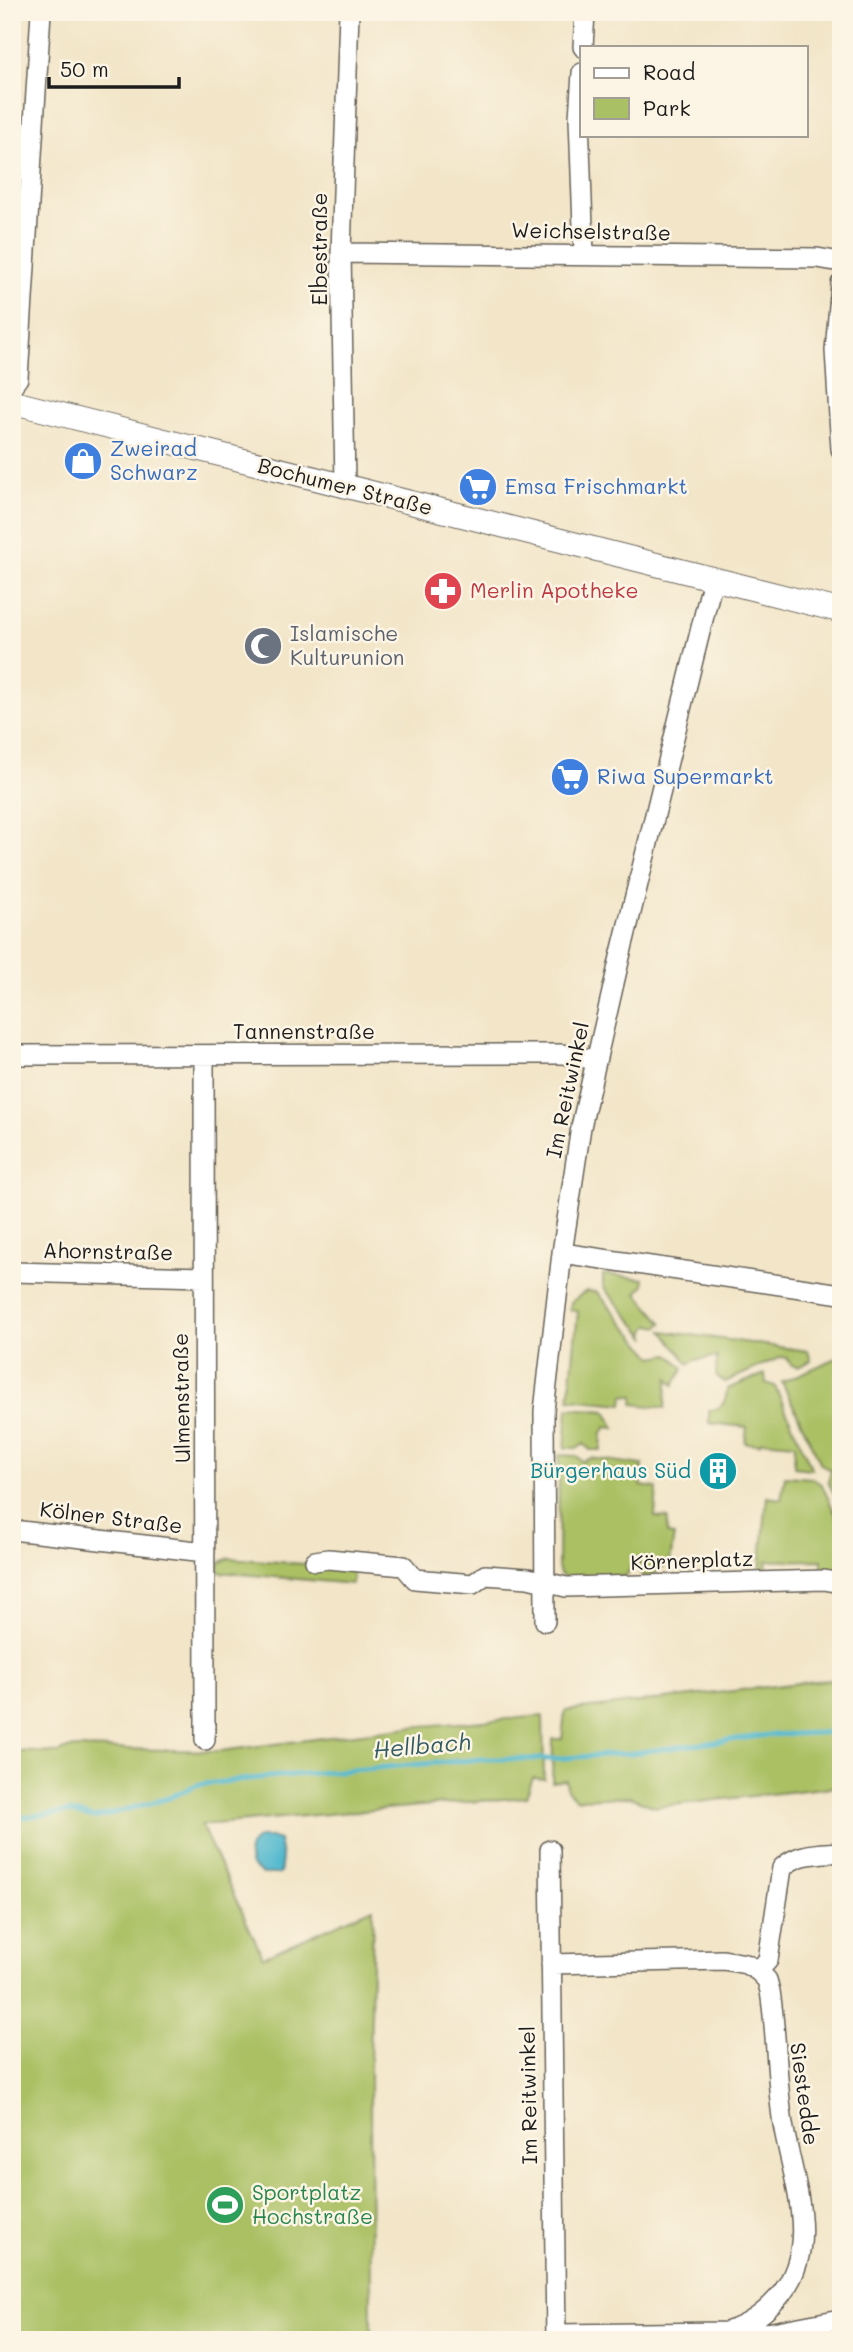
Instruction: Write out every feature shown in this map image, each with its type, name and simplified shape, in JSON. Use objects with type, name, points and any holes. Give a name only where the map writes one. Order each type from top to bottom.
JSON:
[{"type":"main road","name":"Bochumer Straße","points":[[12,402],[841,611]]},
{"type":"street","points":[[12,386],[18,377],[41,12]]},
{"type":"street","name":"Elbestraße","points":[[345,486],[341,253],[349,12]]},
{"type":"street","points":[[583,46],[585,12]]},
{"type":"street","points":[[580,103],[583,254]]},
{"type":"street","name":"Weichselstraße","points":[[341,253],[817,258],[841,262]]},
{"type":"street","points":[[841,284],[835,350],[841,449]]},
{"type":"street","name":"Im Reitwinkel","points":[[545,1620],[544,1412],[562,1253],[581,1127],[713,579]]},
{"type":"street","name":"Tannenstraße","points":[[12,1055],[562,1054],[596,1060]]},
{"type":"street","name":"Ulmenstraße","points":[[204,1056],[205,1740]]},
{"type":"street","points":[[562,1253],[841,1294]]},
{"type":"street","name":"Ahornstraße","points":[[12,1272],[203,1278]]},
{"type":"street","name":"Kölner Straße","points":[[12,1530],[205,1552]]},
{"type":"street","points":[[315,1561],[328,1559],[404,1566],[415,1579],[473,1584],[485,1575],[545,1582]]},
{"type":"street","name":"Körnerplatz","points":[[545,1582],[566,1587],[824,1580],[841,1583]]},
{"type":"street","name":"Im Reitwinkel","points":[[550,1850],[556,2337]]},
{"type":"street","points":[[551,1964],[723,1959],[746,1964],[758,1971],[768,1960],[782,1868],[791,1859],[841,1852]]},
{"type":"street","name":"Siestedde","points":[[742,2334],[786,2288],[798,2264],[802,2242],[802,2219],[778,2089],[772,2002],[766,1980],[758,1971]]},
{"type":"street","name":"Siestedde","points":[[556,2337],[767,2333],[841,2319]]},
{"type":"green space","points":[[603,1274],[644,1279],[644,1285],[637,1293],[663,1323],[658,1327],[648,1327],[645,1334],[647,1338],[603,1287]]},
{"type":"green space","points":[[586,1291],[597,1292],[653,1357],[669,1354],[684,1368],[674,1385],[668,1378],[665,1408],[633,1404],[634,1396],[624,1395],[623,1404],[569,1399],[578,1311],[570,1310],[571,1302]]},
{"type":"green space","points":[[663,1331],[808,1351],[811,1361],[798,1367],[791,1365],[787,1358],[781,1357],[725,1382],[716,1376],[717,1357],[695,1360],[689,1364]]},
{"type":"green space","points":[[841,1356],[841,1508],[828,1482],[831,1470],[821,1464],[782,1382]]},
{"type":"green space","points":[[765,1374],[766,1383],[775,1386],[812,1469],[794,1467],[795,1444],[761,1441],[760,1444],[745,1443],[747,1427],[709,1423],[709,1410],[722,1404],[727,1389]]},
{"type":"green space","points":[[568,1408],[606,1411],[615,1428],[606,1427],[602,1433],[601,1450],[590,1450],[584,1444],[578,1448],[565,1448]]},
{"type":"green space","points":[[559,1455],[577,1456],[582,1462],[591,1458],[643,1465],[641,1486],[657,1488],[655,1517],[668,1518],[667,1534],[674,1535],[670,1562],[651,1576],[643,1576],[639,1569],[640,1562],[633,1561],[627,1576],[566,1578],[560,1574]]},
{"type":"green space","points":[[785,1476],[812,1478],[822,1485],[841,1526],[841,1574],[822,1571],[822,1560],[767,1561],[766,1573],[760,1572],[767,1497],[781,1499]]},
{"type":"green space","points":[[229,1558],[354,1568],[352,1584],[219,1572],[219,1563]]},
{"type":"green space","points":[[841,1678],[841,1786],[655,1807],[630,1797],[576,1799],[567,1790],[566,1780],[552,1782],[553,1739],[562,1739],[565,1711]]},
{"type":"green space","points":[[543,1716],[544,1779],[533,1778],[526,1797],[201,1825],[263,1957],[373,1908],[370,2070],[371,2340],[12,2340],[12,1751],[57,1753],[71,1748],[220,1751],[410,1727]]},
{"type":"water","points":[[258,1838],[279,1840],[282,1858],[280,1874],[262,1874],[251,1866],[249,1850]]},
{"type":"waterway","name":"Hellbach","points":[[12,1818],[69,1812],[95,1818],[169,1798],[196,1785],[268,1777],[483,1759],[552,1759],[632,1753],[768,1735],[841,1732]]},
{"type":"place","name":"Zweirad Schwarz","points":[[83,461]]},
{"type":"place","name":"Emsa Frischmarkt","points":[[478,487]]},
{"type":"place","name":"Merlin Apotheke","points":[[443,591]]},
{"type":"place","name":"Islamische Kulturunion","points":[[263,646]]},
{"type":"place","name":"Riwa Supermarkt","points":[[570,777]]},
{"type":"place","name":"Bürgerhaus Süd","points":[[718,1471]]},
{"type":"place","name":"Sportplatz Hochstraße","points":[[225,2205]]}]
